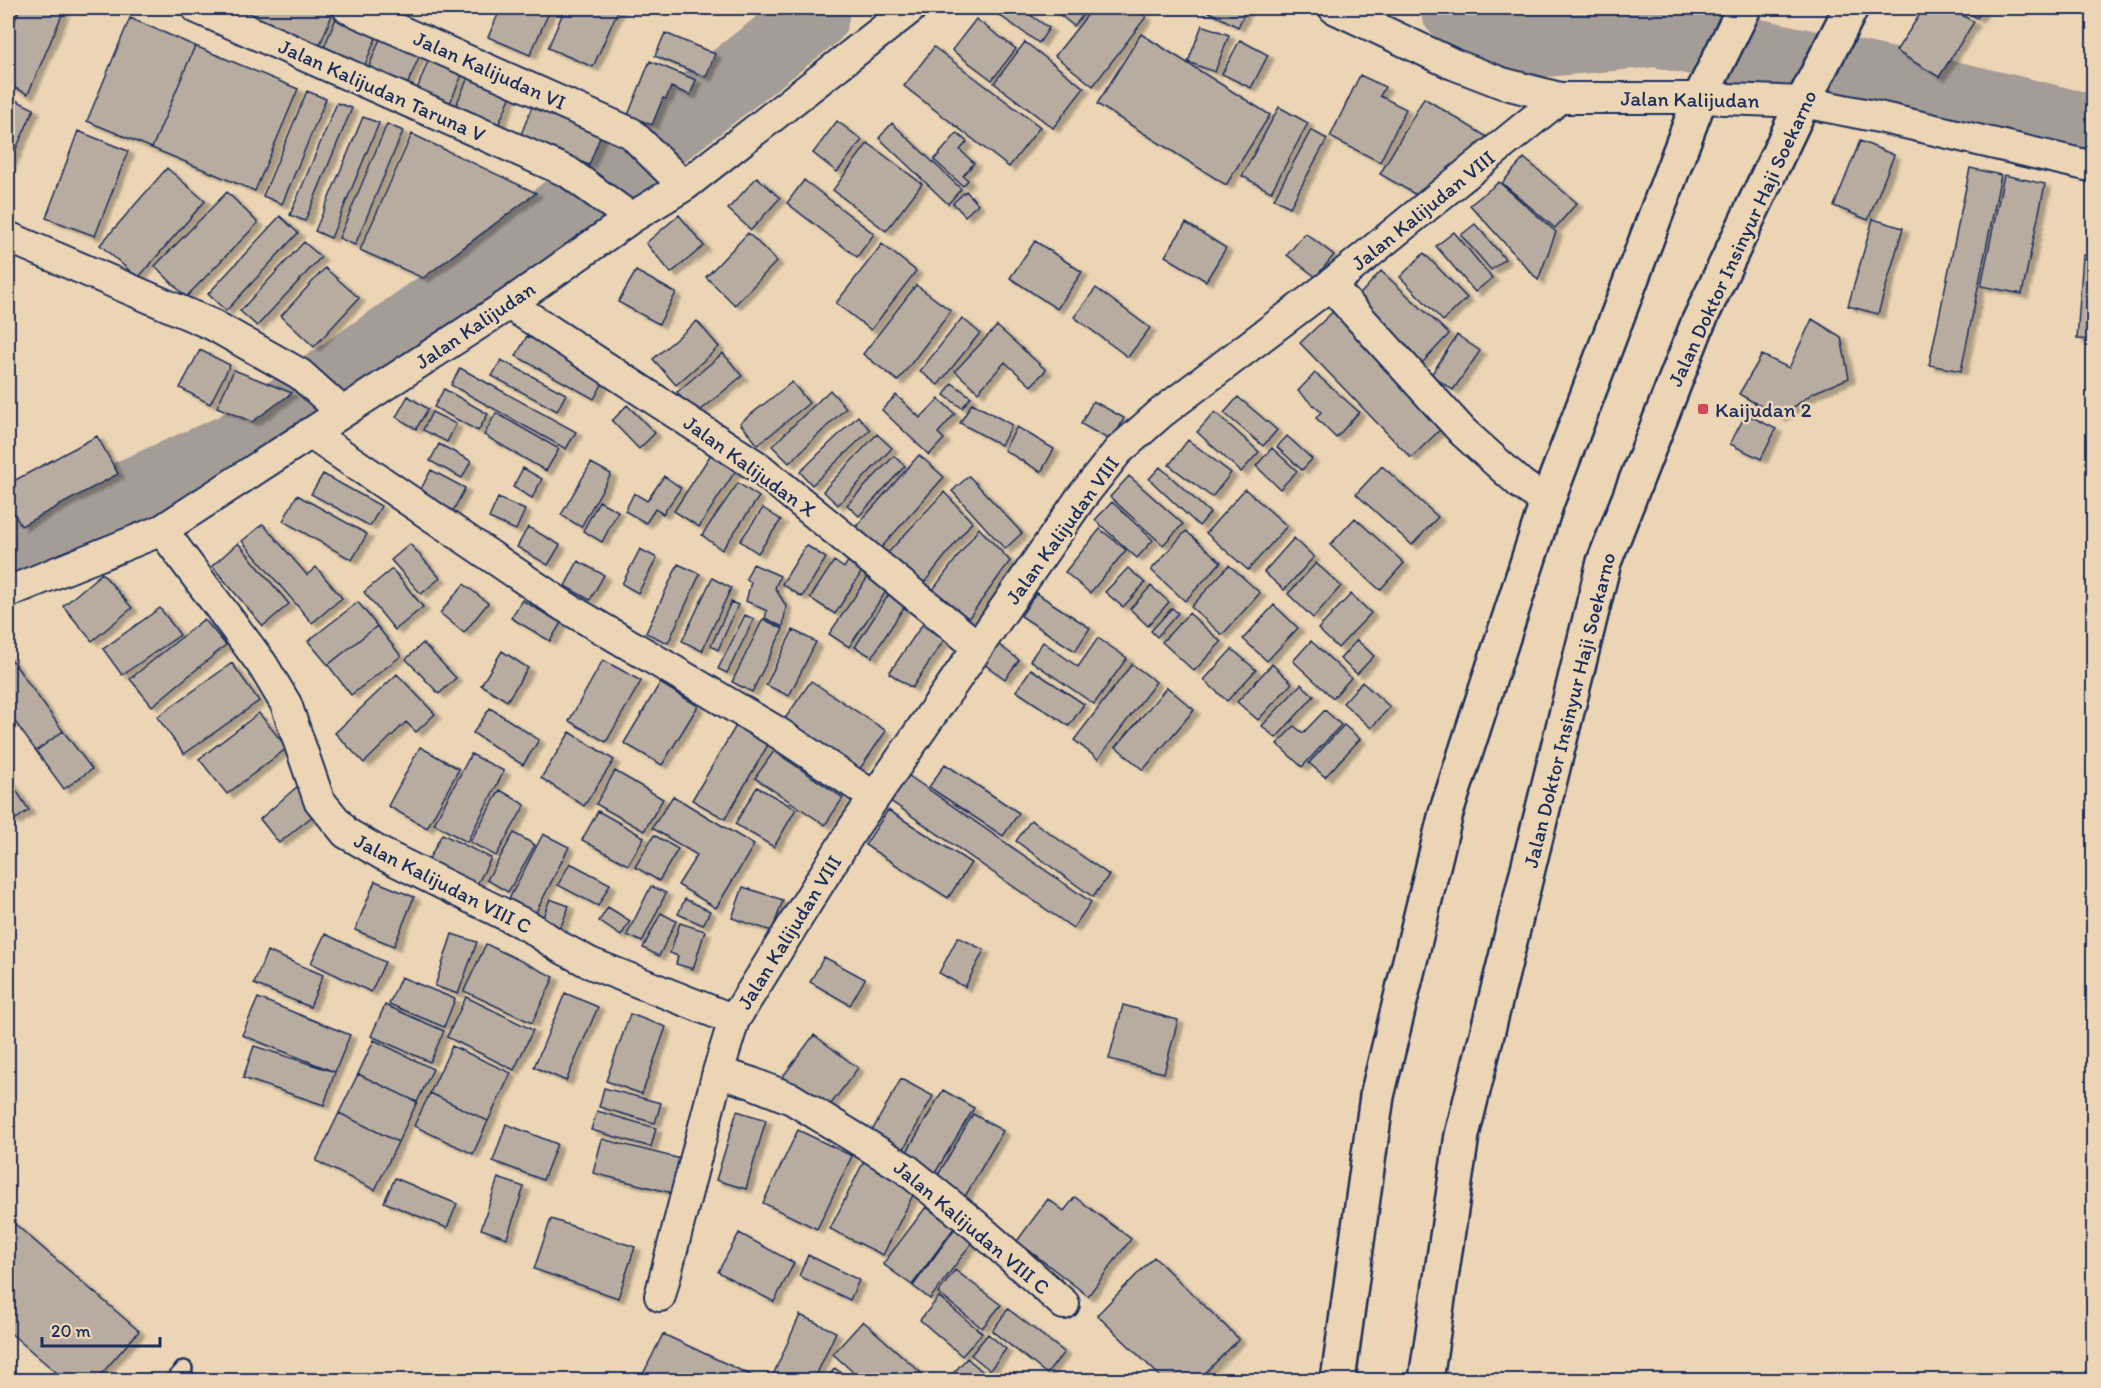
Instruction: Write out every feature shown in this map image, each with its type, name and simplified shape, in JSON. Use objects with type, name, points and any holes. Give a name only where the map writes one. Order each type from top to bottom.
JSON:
[{"type":"main road","points":[[1338,1380],[1377,1096],[1446,813],[1547,502],[1707,85],[1743,8]]},
{"type":"main road","name":"Jalan Doktor Insinyur Haji Soekarno","points":[[1426,1380],[1462,1134],[1604,562],[1698,323],[1809,90],[1851,8]]},
{"type":"street","name":"Jalan Kalijudan Taruna V","points":[[196,8],[568,172],[621,211]]},
{"type":"street","name":"Jalan Kalijudan VI","points":[[348,8],[631,134],[676,178]]},
{"type":"street","name":"Jalan Kalijudan","points":[[11,584],[162,530],[310,433],[336,406],[509,304],[621,211],[676,178],[911,8]]},
{"type":"street","name":"Jalan Kalijudan","points":[[1334,8],[1453,64],[1502,83],[1560,98],[1707,85],[1809,90],[1879,117],[2094,167]]},
{"type":"street","name":"Jalan Kalijudan VIII","points":[[660,1296],[718,1072],[734,1020],[874,797],[1080,499],[1118,452],[1161,413],[1330,285],[1560,98]]},
{"type":"street","points":[[8,237],[213,326],[308,380],[336,406]]},
{"type":"street","points":[[1330,285],[1463,432],[1521,484],[1547,502]]},
{"type":"street","name":"Jalan Kalijudan X","points":[[509,304],[758,467],[978,647]]},
{"type":"street","points":[[310,433],[564,606],[777,732],[874,797]]},
{"type":"street","name":"Jalan Kalijudan VIII C","points":[[162,530],[262,664],[286,704],[319,800],[346,833],[382,854],[530,927],[590,963],[734,1020]]},
{"type":"street","name":"Jalan Kalijudan VIII C","points":[[718,1072],[792,1099],[906,1169],[1064,1304]]},
{"type":"building","points":[[8,8],[19,8],[8,35]]},
{"type":"building","points":[[20,8],[65,8],[28,94],[8,85],[8,37]]},
{"type":"building","points":[[226,8],[335,8],[319,47]]},
{"type":"building","points":[[501,8],[551,8],[530,55],[488,37]]},
{"type":"building","points":[[565,8],[619,8],[593,67],[548,48]]},
{"type":"building","points":[[989,8],[1020,8],[1049,28],[1039,43]]},
{"type":"building","points":[[1051,8],[1089,8],[1074,26]]},
{"type":"building","points":[[1093,8],[1134,8],[1146,17],[1093,86],[1055,56]]},
{"type":"building","points":[[1204,8],[1247,8],[1238,27]]},
{"type":"building","points":[[1924,8],[1950,8],[1974,22],[1939,77],[1896,51]]},
{"type":"building","points":[[1960,8],[1984,8],[1977,18]]},
{"type":"building","points":[[339,11],[380,28],[364,67],[323,50]]},
{"type":"building","points":[[130,18],[195,46],[152,148],[87,121]]},
{"type":"building","points":[[976,19],[1016,49],[992,80],[952,50]]},
{"type":"building","points":[[1202,25],[1229,35],[1215,72],[1188,62]]},
{"type":"building","points":[[665,33],[715,54],[706,77],[655,56]]},
{"type":"building","points":[[382,34],[422,50],[407,85],[368,69]]},
{"type":"building","points":[[1141,34],[1270,115],[1226,185],[1097,104]]},
{"type":"building","points":[[1240,40],[1268,55],[1251,88],[1222,74]]},
{"type":"building","points":[[1025,42],[1084,88],[1053,128],[994,83]]},
{"type":"building","points":[[195,46],[298,89],[255,191],[152,148]]},
{"type":"building","points":[[934,47],[1040,127],[1009,167],[904,86]]},
{"type":"building","points":[[430,56],[464,70],[448,108],[415,94]]},
{"type":"building","points":[[650,61],[696,80],[690,95],[671,87],[666,99],[663,98],[652,125],[628,115]]},
{"type":"building","points":[[470,73],[513,91],[497,128],[454,110]]},
{"type":"building","points":[[1360,75],[1385,87],[1380,96],[1406,109],[1380,162],[1330,137]]},
{"type":"building","points":[[307,91],[326,99],[282,204],[263,196]]},
{"type":"building","points":[[9,97],[34,109],[8,167],[8,100]]},
{"type":"building","points":[[1424,98],[1487,137],[1418,196],[1380,174]]},
{"type":"building","points":[[337,103],[352,108],[305,221],[290,215]]},
{"type":"building","points":[[533,104],[602,132],[589,165],[520,137]]},
{"type":"building","points":[[1279,107],[1308,123],[1271,192],[1242,176]]},
{"type":"building","points":[[363,117],[379,123],[331,238],[315,231]]},
{"type":"building","points":[[837,121],[862,140],[837,172],[813,153]]},
{"type":"building","points":[[892,123],[961,189],[948,204],[879,138]]},
{"type":"building","points":[[387,124],[403,131],[355,245],[339,238]]},
{"type":"building","points":[[1311,130],[1327,139],[1290,207],[1274,199]]},
{"type":"building","points":[[78,131],[128,151],[95,236],[46,218]]},
{"type":"building","points":[[957,133],[967,142],[960,150],[974,163],[963,176],[968,180],[963,186],[934,160]]},
{"type":"building","points":[[412,134],[536,193],[423,278],[360,250]]},
{"type":"building","points":[[1860,141],[1894,155],[1868,220],[1834,206]]},
{"type":"building","points":[[868,143],[922,184],[886,231],[833,190]]},
{"type":"building","points":[[1524,158],[1577,203],[1555,228],[1502,183]]},
{"type":"building","points":[[167,168],[205,201],[138,278],[100,245]]},
{"type":"building","points":[[1970,168],[2001,175],[1961,371],[1929,365]]},
{"type":"building","points":[[2004,175],[2045,184],[2022,294],[1981,286]]},
{"type":"building","points":[[757,177],[780,198],[751,230],[728,209]]},
{"type":"building","points":[[804,180],[874,234],[857,257],[787,203]]},
{"type":"building","points":[[1499,182],[1556,232],[1538,280],[1470,205]]},
{"type":"building","points":[[966,191],[978,204],[965,216],[953,203]]},
{"type":"building","points":[[227,192],[258,223],[186,297],[155,266]]},
{"type":"building","points":[[679,215],[704,246],[671,273],[646,243]]},
{"type":"building","points":[[280,216],[298,233],[226,311],[208,294]]},
{"type":"building","points":[[1873,219],[1903,228],[1878,314],[1848,306]]},
{"type":"building","points":[[1186,223],[1226,248],[1206,281],[1165,256]]},
{"type":"building","points":[[1475,224],[1505,259],[1491,270],[1461,235]]},
{"type":"building","points":[[1454,232],[1492,278],[1475,292],[1436,246]]},
{"type":"building","points":[[748,233],[777,261],[735,305],[706,277]]},
{"type":"building","points":[[1305,233],[1334,255],[1316,277],[1287,255]]},
{"type":"building","points":[[1035,241],[1082,272],[1057,309],[1010,278]]},
{"type":"building","points":[[304,242],[321,257],[257,326],[240,311]]},
{"type":"building","points":[[882,244],[916,271],[871,330],[836,303]]},
{"type":"building","points":[[1424,253],[1467,298],[1443,321],[1400,277]]},
{"type":"building","points":[[2083,255],[2094,256],[2094,340],[2077,339]]},
{"type":"building","points":[[325,268],[359,298],[314,347],[281,316]]},
{"type":"building","points":[[636,271],[676,293],[659,324],[618,302]]},
{"type":"building","points":[[1381,271],[1449,334],[1422,363],[1354,301]]},
{"type":"building","points":[[916,285],[951,311],[898,381],[863,354]]},
{"type":"building","points":[[1096,288],[1150,328],[1128,357],[1074,317]]},
{"type":"building","points":[[1339,306],[1449,421],[1411,458],[1300,343]]},
{"type":"building","points":[[962,318],[980,333],[938,385],[920,371]]},
{"type":"building","points":[[1812,319],[1841,337],[1849,378],[1813,393],[1780,417],[1739,394],[1762,355],[1789,368]]},
{"type":"building","points":[[697,321],[719,347],[676,385],[653,359]]},
{"type":"building","points":[[997,326],[1046,370],[1031,386],[1005,362],[978,392],[955,371]]},
{"type":"building","points":[[1457,335],[1480,351],[1453,390],[1431,375]]},
{"type":"building","points":[[527,336],[605,379],[594,399],[516,356]]},
{"type":"building","points":[[200,350],[230,365],[210,404],[180,388]]},
{"type":"building","points":[[723,353],[742,376],[695,415],[677,392]]},
{"type":"building","points":[[501,360],[566,394],[557,411],[492,376]]},
{"type":"building","points":[[460,368],[576,432],[566,449],[451,385]]},
{"type":"building","points":[[234,370],[292,393],[252,422],[217,407]]},
{"type":"building","points":[[1315,373],[1359,412],[1336,438],[1316,418],[1321,412],[1298,391]]},
{"type":"building","points":[[792,382],[809,403],[758,445],[740,423]]},
{"type":"building","points":[[952,383],[971,397],[962,408],[944,395]]},
{"type":"building","points":[[444,389],[488,414],[478,431],[434,407]]},
{"type":"building","points":[[830,390],[846,408],[789,463],[772,446]]},
{"type":"building","points":[[896,395],[920,418],[939,399],[955,414],[938,433],[944,439],[929,455],[882,410]]},
{"type":"building","points":[[408,396],[428,409],[416,429],[396,417]]},
{"type":"building","points":[[1238,397],[1277,430],[1263,446],[1224,413]]},
{"type":"building","points":[[1093,401],[1124,418],[1112,441],[1081,424]]},
{"type":"building","points":[[972,403],[1012,425],[1001,445],[960,423]]},
{"type":"building","points":[[627,405],[655,433],[639,449],[612,421]]},
{"type":"building","points":[[432,412],[456,424],[447,442],[423,430]]},
{"type":"building","points":[[1215,412],[1259,452],[1241,472],[1197,432]]},
{"type":"building","points":[[496,413],[559,449],[546,471],[484,435]]},
{"type":"building","points":[[1746,414],[1776,429],[1761,459],[1730,444]]},
{"type":"building","points":[[858,416],[870,430],[812,485],[800,472]]},
{"type":"building","points":[[1017,427],[1054,449],[1041,472],[1004,450]]},
{"type":"building","points":[[877,434],[892,448],[838,505],[823,491]]},
{"type":"building","points":[[97,436],[118,474],[21,526],[8,502],[8,484]]},
{"type":"building","points":[[1287,436],[1312,459],[1302,470],[1277,447]]},
{"type":"building","points":[[1188,440],[1231,473],[1212,497],[1169,465]]},
{"type":"building","points":[[439,444],[471,461],[462,478],[430,461]]},
{"type":"building","points":[[1272,448],[1297,471],[1280,489],[1256,466]]},
{"type":"building","points":[[713,451],[738,467],[699,527],[674,511]]},
{"type":"building","points":[[919,455],[944,477],[879,550],[854,529]]},
{"type":"building","points":[[894,456],[905,466],[859,516],[847,505]]},
{"type":"building","points":[[591,463],[611,474],[581,527],[561,515]]},
{"type":"building","points":[[1382,466],[1438,517],[1412,545],[1356,494]]},
{"type":"building","points":[[1160,467],[1210,513],[1199,526],[1149,479]]},
{"type":"building","points":[[523,468],[542,479],[532,498],[513,487]]},
{"type":"building","points":[[431,470],[465,488],[453,511],[419,493]]},
{"type":"building","points":[[323,474],[381,506],[370,526],[311,494]]},
{"type":"building","points":[[664,476],[681,488],[663,514],[655,509],[646,523],[625,511],[634,493],[647,501]]},
{"type":"building","points":[[969,476],[1022,533],[1005,549],[952,491]]},
{"type":"building","points":[[1129,476],[1183,524],[1163,545],[1110,497]]},
{"type":"building","points":[[738,483],[759,497],[722,550],[702,535]]},
{"type":"building","points":[[1245,489],[1287,526],[1248,570],[1206,533]]},
{"type":"building","points":[[944,492],[972,522],[920,588],[884,557]]},
{"type":"building","points":[[297,495],[367,534],[352,560],[283,521]]},
{"type":"building","points":[[498,498],[525,510],[516,530],[489,518]]},
{"type":"building","points":[[599,501],[618,511],[602,542],[583,531]]},
{"type":"building","points":[[1112,502],[1153,540],[1137,558],[1095,520]]},
{"type":"building","points":[[763,508],[781,520],[758,553],[740,541]]},
{"type":"building","points":[[1355,518],[1404,563],[1380,590],[1330,545]]},
{"type":"building","points":[[263,524],[307,575],[316,567],[342,598],[312,623],[242,541]]},
{"type":"building","points":[[528,527],[560,545],[548,565],[517,547]]},
{"type":"building","points":[[979,528],[1010,561],[968,619],[932,591]]},
{"type":"building","points":[[1100,529],[1126,550],[1090,593],[1065,572]]},
{"type":"building","points":[[1186,531],[1221,562],[1185,601],[1151,570]]},
{"type":"building","points":[[1294,538],[1314,557],[1284,590],[1264,572]]},
{"type":"building","points":[[238,543],[289,604],[263,626],[212,566]]},
{"type":"building","points":[[410,544],[440,578],[421,594],[391,560]]},
{"type":"building","points":[[806,545],[826,558],[802,597],[782,584]]},
{"type":"building","points":[[640,549],[657,558],[638,593],[622,584]]},
{"type":"building","points":[[851,556],[866,565],[835,614],[810,598],[834,561],[844,568]]},
{"type":"building","points":[[578,561],[604,575],[590,600],[565,586]]},
{"type":"building","points":[[1316,563],[1341,586],[1313,618],[1288,594]]},
{"type":"building","points":[[678,564],[700,574],[668,643],[646,633]]},
{"type":"building","points":[[753,564],[780,576],[775,588],[786,606],[783,627],[765,618],[767,611],[746,601],[751,582],[746,579]]},
{"type":"building","points":[[1229,565],[1260,593],[1222,635],[1191,607]]},
{"type":"building","points":[[1128,568],[1145,583],[1123,607],[1105,592]]},
{"type":"building","points":[[392,569],[423,607],[395,630],[364,592]]},
{"type":"building","points":[[102,573],[132,608],[92,641],[63,606]]},
{"type":"building","points":[[870,574],[889,587],[849,647],[829,634]]},
{"type":"building","points":[[712,578],[731,588],[702,651],[682,641]]},
{"type":"building","points":[[464,584],[488,603],[464,633],[440,613]]},
{"type":"building","points":[[1151,586],[1169,602],[1148,626],[1130,609]]},
{"type":"building","points":[[1036,593],[1090,628],[1075,651],[1021,616]]},
{"type":"building","points":[[889,594],[906,604],[872,657],[855,647]]},
{"type":"building","points":[[1351,594],[1371,613],[1338,648],[1318,629]]},
{"type":"building","points":[[522,600],[561,623],[550,641],[511,618]]},
{"type":"building","points":[[358,602],[377,626],[328,665],[308,641]]},
{"type":"building","points":[[731,602],[738,605],[718,650],[711,646]]},
{"type":"building","points":[[1274,605],[1298,628],[1267,661],[1243,639]]},
{"type":"building","points":[[160,608],[180,635],[122,675],[103,649]]},
{"type":"building","points":[[1172,608],[1178,613],[1157,637],[1151,631]]},
{"type":"building","points":[[1189,613],[1221,642],[1194,671],[1162,642]]},
{"type":"building","points":[[745,615],[754,619],[727,673],[718,669]]},
{"type":"building","points":[[204,619],[226,645],[152,706],[130,679]]},
{"type":"building","points":[[763,619],[783,629],[752,692],[732,682]]},
{"type":"building","points":[[922,625],[944,640],[912,688],[889,673]]},
{"type":"building","points":[[377,626],[401,656],[351,695],[328,665]]},
{"type":"building","points":[[793,630],[816,642],[789,696],[766,685]]},
{"type":"building","points":[[1098,638],[1127,658],[1094,704],[1030,660],[1043,642],[1078,667]]},
{"type":"building","points":[[1357,640],[1374,656],[1357,674],[1340,659]]},
{"type":"building","points":[[1311,641],[1351,678],[1333,698],[1293,661]]},
{"type":"building","points":[[995,642],[1019,660],[1005,679],[981,662]]},
{"type":"building","points":[[423,643],[456,678],[439,694],[406,659]]},
{"type":"building","points":[[1232,649],[1256,670],[1227,701],[1204,680]]},
{"type":"building","points":[[502,651],[528,668],[507,701],[481,685]]},
{"type":"building","points":[[8,655],[63,731],[36,751],[8,712]]},
{"type":"building","points":[[603,660],[641,681],[606,742],[569,721]]},
{"type":"building","points":[[232,663],[259,701],[184,754],[157,717]]},
{"type":"building","points":[[1132,664],[1156,682],[1098,759],[1074,740]]},
{"type":"building","points":[[1272,664],[1292,683],[1258,720],[1237,702]]},
{"type":"building","points":[[1031,669],[1084,704],[1069,726],[1016,691]]},
{"type":"building","points":[[397,674],[435,714],[416,732],[406,722],[364,763],[335,733]]},
{"type":"building","points":[[811,681],[886,731],[857,773],[782,723]]},
{"type":"building","points":[[1362,682],[1390,707],[1371,728],[1343,703]]},
{"type":"building","points":[[660,683],[698,706],[662,765],[624,743]]},
{"type":"building","points":[[1301,684],[1314,696],[1276,738],[1262,726]]},
{"type":"building","points":[[1167,687],[1194,710],[1143,770],[1116,747]]},
{"type":"building","points":[[490,708],[539,740],[523,765],[473,733]]},
{"type":"building","points":[[1325,710],[1341,725],[1302,767],[1277,744],[1294,726],[1303,733]]},
{"type":"building","points":[[259,713],[287,748],[227,794],[199,759]]},
{"type":"building","points":[[737,724],[769,743],[725,819],[692,800]]},
{"type":"building","points":[[1344,725],[1360,739],[1325,777],[1309,763]]},
{"type":"building","points":[[63,731],[92,769],[64,789],[36,751]]},
{"type":"building","points":[[570,732],[614,760],[584,806],[541,778]]},
{"type":"building","points":[[420,747],[459,769],[427,828],[388,806]]},
{"type":"building","points":[[774,751],[843,798],[825,825],[755,778]]},
{"type":"building","points":[[471,754],[504,771],[467,842],[434,824]]},
{"type":"building","points":[[945,764],[1019,813],[1003,836],[929,787]]},
{"type":"building","points":[[899,769],[1091,902],[1073,928],[882,795]]},
{"type":"building","points":[[615,771],[663,799],[644,831],[596,804]]},
{"type":"building","points":[[8,778],[29,810],[13,821],[8,813]]},
{"type":"building","points":[[299,785],[320,810],[279,843],[260,819]]},
{"type":"building","points":[[757,787],[796,809],[774,847],[735,824]]},
{"type":"building","points":[[500,790],[525,805],[496,856],[470,842]]},
{"type":"building","points":[[673,796],[754,845],[716,908],[678,885],[697,855],[652,828]]},
{"type":"building","points":[[888,810],[971,863],[948,898],[865,845]]},
{"type":"building","points":[[598,811],[644,837],[628,865],[582,840]]},
{"type":"building","points":[[1031,820],[1109,875],[1093,897],[1016,841]]},
{"type":"building","points":[[514,833],[535,845],[508,892],[487,880]]},
{"type":"building","points":[[442,834],[491,858],[473,892],[425,867]]},
{"type":"building","points":[[543,834],[569,847],[534,916],[507,903]]},
{"type":"building","points":[[654,835],[678,849],[659,881],[635,867]]},
{"type":"building","points":[[570,863],[610,884],[598,906],[558,885]]},
{"type":"building","points":[[375,881],[414,897],[394,946],[355,930]]},
{"type":"building","points":[[651,886],[666,893],[642,942],[627,935]]},
{"type":"building","points":[[743,887],[783,900],[772,931],[732,918]]},
{"type":"building","points":[[550,899],[569,906],[560,929],[541,922]]},
{"type":"building","points":[[685,899],[710,911],[703,925],[678,914]]},
{"type":"building","points":[[608,907],[630,921],[621,936],[599,921]]},
{"type":"building","points":[[661,913],[676,921],[659,956],[643,948]]},
{"type":"building","points":[[680,923],[705,931],[693,969],[676,964],[678,956],[670,953]]},
{"type":"building","points":[[325,934],[385,962],[371,992],[311,963]]},
{"type":"building","points":[[452,934],[477,942],[458,994],[435,986]]},
{"type":"building","points":[[958,937],[984,950],[965,987],[939,973]]},
{"type":"building","points":[[486,944],[554,977],[532,1023],[464,991]]},
{"type":"building","points":[[267,951],[323,975],[310,1007],[254,984]]},
{"type":"building","points":[[824,957],[865,979],[850,1005],[810,982]]},
{"type":"building","points":[[401,977],[455,999],[444,1027],[389,1004]]},
{"type":"building","points":[[565,993],[598,1007],[566,1081],[534,1067]]},
{"type":"building","points":[[466,997],[533,1030],[514,1070],[447,1037]]},
{"type":"building","points":[[258,998],[350,1035],[335,1072],[242,1035]]},
{"type":"building","points":[[385,1005],[444,1031],[430,1062],[371,1036]]},
{"type":"building","points":[[1123,1005],[1178,1020],[1164,1073],[1109,1059]]},
{"type":"building","points":[[630,1014],[666,1027],[642,1094],[606,1081]]},
{"type":"building","points":[[814,1035],[858,1068],[822,1116],[778,1083]]},
{"type":"building","points":[[374,1040],[433,1069],[417,1102],[358,1074]]},
{"type":"building","points":[[254,1046],[335,1072],[324,1105],[243,1078]]},
{"type":"building","points":[[452,1046],[511,1073],[488,1121],[430,1093]]},
{"type":"building","points":[[358,1074],[417,1102],[398,1142],[339,1113]]},
{"type":"building","points":[[901,1079],[933,1096],[900,1156],[868,1138]]},
{"type":"building","points":[[604,1088],[661,1103],[655,1123],[599,1107]]},
{"type":"building","points":[[943,1090],[974,1108],[935,1173],[905,1155]]},
{"type":"building","points":[[430,1093],[488,1121],[473,1154],[414,1126]]},
{"type":"building","points":[[597,1111],[656,1128],[651,1147],[591,1130]]},
{"type":"building","points":[[737,1111],[766,1120],[746,1189],[716,1180]]},
{"type":"building","points":[[339,1113],[398,1142],[375,1190],[316,1161]]},
{"type":"building","points":[[973,1114],[1003,1131],[963,1200],[933,1184]]},
{"type":"building","points":[[506,1124],[557,1144],[543,1180],[493,1161]]},
{"type":"building","points":[[798,1130],[852,1156],[817,1229],[763,1203]]},
{"type":"building","points":[[602,1139],[685,1160],[676,1194],[593,1173]]},
{"type":"building","points":[[864,1161],[917,1187],[883,1255],[830,1229]]},
{"type":"building","points":[[395,1178],[457,1204],[447,1228],[384,1202]]},
{"type":"building","points":[[498,1178],[524,1187],[507,1238],[481,1229]]},
{"type":"building","points":[[1075,1197],[1131,1239],[1088,1296],[1017,1241],[1048,1199],[1064,1211]]},
{"type":"building","points":[[926,1207],[954,1228],[912,1285],[883,1264]]},
{"type":"building","points":[[8,1218],[139,1331],[96,1380],[65,1380],[8,1331]]},
{"type":"building","points":[[551,1219],[635,1247],[618,1298],[534,1269]]},
{"type":"building","points":[[956,1227],[974,1240],[930,1299],[913,1286]]},
{"type":"building","points":[[739,1233],[794,1263],[774,1302],[718,1272]]},
{"type":"building","points":[[808,1255],[859,1280],[850,1300],[799,1276]]},
{"type":"building","points":[[1154,1257],[1239,1339],[1198,1380],[1164,1380],[1097,1315]]},
{"type":"building","points":[[955,1270],[1001,1305],[982,1328],[938,1293]]},
{"type":"building","points":[[939,1297],[982,1333],[962,1356],[920,1320]]},
{"type":"building","points":[[1008,1309],[1064,1352],[1047,1374],[992,1331]]},
{"type":"building","points":[[800,1315],[836,1332],[814,1380],[786,1380],[773,1375]]},
{"type":"building","points":[[863,1321],[929,1380],[862,1380],[833,1354]]},
{"type":"building","points":[[663,1334],[761,1380],[640,1380]]},
{"type":"building","points":[[988,1334],[1006,1349],[990,1370],[971,1355]]},
{"type":"building","points":[[967,1358],[985,1374],[979,1380],[947,1380]]},
{"type":"building","points":[[835,1368],[850,1380],[825,1380]]},
{"type":"building","points":[[991,1373],[1003,1380],[986,1380]]},
{"type":"waterway","points":[[1455,8],[1535,43],[1657,32],[1956,97],[2094,130]]},
{"type":"waterway","points":[[8,548],[238,446],[474,281],[814,16]]},
{"type":"place","name":"Kaijudan 2","points":[[1703,409]]}]
